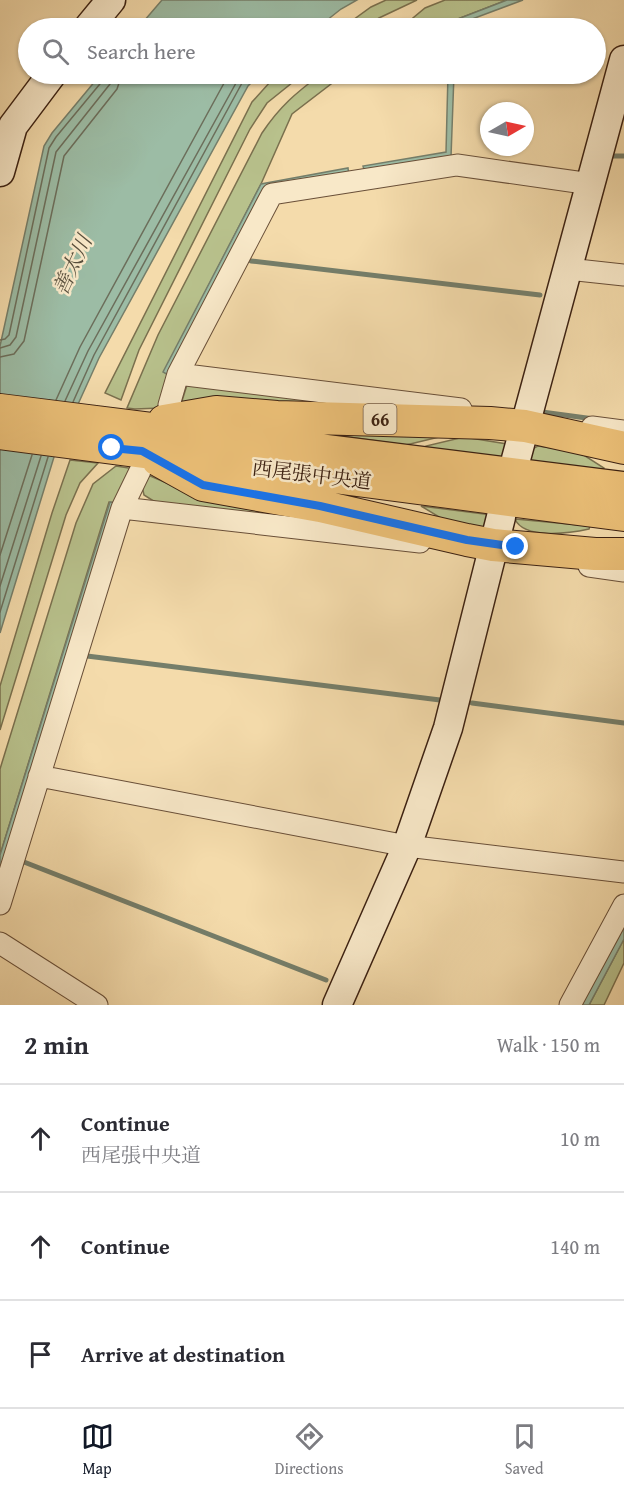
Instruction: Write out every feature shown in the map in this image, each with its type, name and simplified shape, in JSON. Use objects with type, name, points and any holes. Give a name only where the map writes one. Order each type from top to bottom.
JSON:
[{"type":"main road","name":"西尾張中央道","points":[[0,410],[96,434],[139,450],[624,514]]},
{"type":"main road","name":"66","points":[[139,450],[216,412],[277,417],[525,426],[624,448]]},
{"type":"main road","name":"西尾張中央道","points":[[0,433],[96,434]]},
{"type":"main road","name":"66","points":[[139,450],[203,485],[495,538],[595,554],[624,554]]},
{"type":"main road","name":"西尾張中央道","points":[[139,450],[624,488]]},
{"type":"street","points":[[96,18],[111,0]]},
{"type":"street","points":[[516,459],[624,60]]},
{"type":"street","points":[[0,172],[13,126],[44,84]]},
{"type":"street","points":[[170,405],[178,374],[272,194],[457,165],[591,184]]},
{"type":"street","points":[[568,269],[624,275]]},
{"type":"street","points":[[178,374],[466,410],[490,423]]},
{"type":"street","points":[[525,426],[590,427],[624,431]]},
{"type":"street","points":[[0,904],[139,450]]},
{"type":"street","points":[[122,508],[495,538],[536,559],[624,571]]},
{"type":"street","points":[[337,1005],[407,846],[448,728],[495,538]]},
{"type":"street","points":[[39,776],[407,846],[624,872]]},
{"type":"street","points":[[570,1005],[624,905]]},
{"type":"street","points":[[0,943],[97,1005]]},
{"type":"shaded area","points":[[386,0],[417,0],[379,18],[356,18]]},
{"type":"shaded area","points":[[445,0],[507,0],[460,18],[413,18],[425,8]]},
{"type":"shaded area","points":[[268,84],[291,84],[267,103],[250,129],[139,350],[121,400],[105,393],[252,102]]},
{"type":"shaded area","points":[[308,84],[331,84],[292,114],[261,184],[164,372],[170,376],[160,408],[127,408],[158,335],[262,133],[275,115]]},
{"type":"shaded area","points":[[187,385],[413,412],[181,404]]},
{"type":"shaded area","points":[[218,419],[464,431],[406,445]]},
{"type":"shaded area","points":[[464,437],[507,444],[507,458],[426,448],[426,446]]},
{"type":"shaded area","points":[[538,446],[579,452],[604,468],[603,471],[527,461],[532,449]]},
{"type":"shaded area","points":[[70,460],[98,463],[80,483],[66,515],[0,730],[0,686]]},
{"type":"shaded area","points":[[116,466],[135,469],[116,503],[109,502],[0,855],[0,769],[76,523],[93,484]]},
{"type":"shaded area","points":[[148,475],[183,490],[394,531],[163,507],[144,495],[142,486]]},
{"type":"shaded area","points":[[421,506],[492,515],[485,526],[480,528],[449,523]]},
{"type":"shaded area","points":[[515,519],[590,526],[589,529],[571,532],[538,532],[520,526]]},
{"type":"shaded area","points":[[624,939],[624,963],[604,1005],[589,1005]]},
{"type":"water","points":[[162,0],[357,0],[330,18],[147,18]]},
{"type":"water","points":[[507,0],[523,0],[475,18],[460,18]]},
{"type":"water","name":"善太川","points":[[93,84],[250,84],[99,358],[54,457],[0,633],[0,346],[44,146]]},
{"type":"water","points":[[448,84],[454,84],[451,157],[365,173],[363,166],[446,152]]},
{"type":"water","points":[[348,168],[349,176],[265,189],[170,376],[163,372],[261,184]]},
{"type":"water","points":[[110,502],[116,503],[0,886],[0,855]]},
{"type":"water","points":[[624,917],[624,939],[589,1005],[578,1005]]},
{"type":"waterway","points":[[610,156],[624,156]]},
{"type":"waterway","points":[[251,261],[540,295]]},
{"type":"waterway","points":[[542,412],[594,419]]},
{"type":"waterway","points":[[87,656],[440,700]]},
{"type":"waterway","points":[[472,703],[624,723]]},
{"type":"waterway","points":[[24,862],[326,980]]},
{"type":"route","points":[[112,448],[142,451],[203,485],[320,506],[467,540],[516,547]]}]
